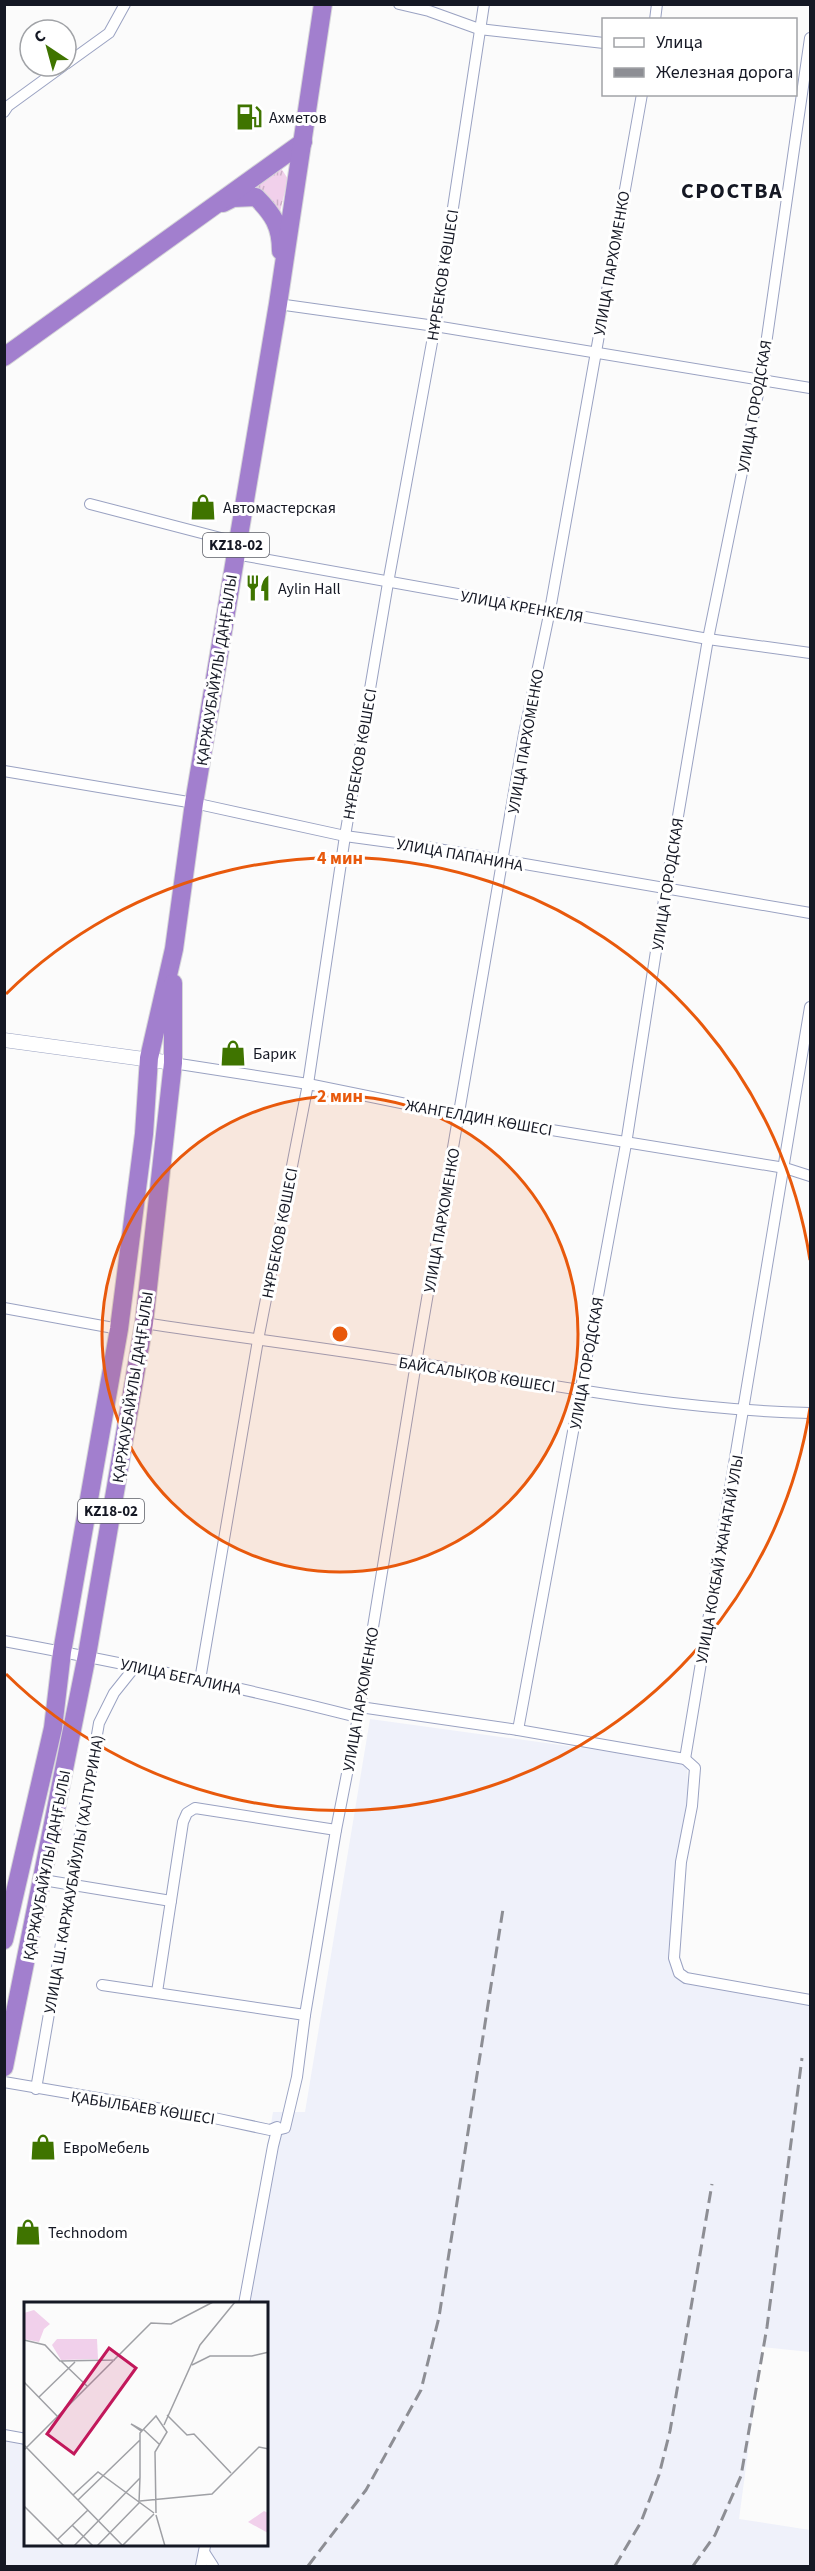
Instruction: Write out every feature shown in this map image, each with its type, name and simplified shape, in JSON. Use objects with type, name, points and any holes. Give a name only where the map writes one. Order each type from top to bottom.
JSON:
[{"type":"highway","name":"KZ18-02","points":[[303,142],[322,4]]},
{"type":"highway","points":[[268,167],[298,129],[313,79]]},
{"type":"highway","points":[[4,357],[303,142]]},
{"type":"highway","name":"ҚАРЖАУБАЙҰЛЫ ДАҢҒЫЛЫ","points":[[4,1940],[53,1728],[62,1652],[119,1329],[144,1134],[149,1058],[174,949],[194,803],[303,142]]},
{"type":"highway","points":[[195,218],[233,198],[256,197],[272,213],[281,240],[281,285]]},
{"type":"highway","name":"ҚАРЖАУБАЙҰЛЫ ДАҢҒЫЛЫ","points":[[4,2067],[87,1655],[144,1323],[173,1063],[174,949]]},
{"type":"street","points":[[78,55],[109,33],[125,4]]},
{"type":"street","points":[[399,4],[429,11],[479,29],[602,43]]},
{"type":"street","name":"НҰРБЕКОВ КӨШЕСІ","points":[[200,1680],[258,1340],[308,1084],[345,836],[435,326],[484,4]]},
{"type":"street","name":"УЛИЦА ГОРОДСКАЯ","points":[[518,1730],[626,1144],[708,639],[761,379],[810,38]]},
{"type":"street","points":[[4,112],[8,106],[46,78]]},
{"type":"street","name":"УЛИЦА ПАРХОМЕНКО","points":[[244,2302],[277,2130],[285,2128],[289,2120],[297,2077],[336,1830],[359,1712],[416,1363],[524,734],[550,610],[642,96]]},
{"type":"street","points":[[278,304],[435,326],[810,388]]},
{"type":"street","name":"УЛИЦА КРЕНКЕЛЯ","points":[[90,504],[236,548],[388,583],[708,639],[810,653]]},
{"type":"street","name":"УЛИЦА ПАПАНИНА","points":[[4,771],[194,803],[345,836],[426,847],[810,913]]},
{"type":"street","name":"УЛИЦА КОКБАЙ ЖАНАТАЙ УЛЫ","points":[[810,1007],[685,1759],[695,1768],[692,1806],[681,1862],[674,1958],[679,1973],[686,1978],[810,2000]]},
{"type":"street","name":"ЖАНГЕЛДИН КӨШЕСІ","points":[[4,1040],[149,1058],[308,1084],[460,1115],[626,1144],[785,1168],[810,1176]]},
{"type":"street","points":[[4,1308],[119,1329]]},
{"type":"street","name":"БАЙСАЛЫҚОВ КӨШЕСІ","points":[[144,1323],[416,1363],[581,1391],[744,1412],[810,1413]]},
{"type":"street","name":"УЛИЦА БЕГАЛИНА","points":[[4,1641],[87,1655],[134,1668],[359,1712],[518,1730],[685,1759]]},
{"type":"street","name":"УЛИЦА Ш. КАРЖАУБАЙУЛЫ (ХАЛТУРИНА)","points":[[36,2089],[99,1723],[114,1693],[134,1668]]},
{"type":"street","points":[[157,1992],[183,1822],[187,1813],[195,1808],[336,1830]]},
{"type":"street","points":[[43,1880],[171,1901]]},
{"type":"street","points":[[102,1985],[305,2015]]},
{"type":"street","name":"ҚАБЫЛБАЕВ КӨШЕСІ","points":[[4,2082],[214,2118],[270,2130],[277,2127],[277,2130]]},
{"type":"street","points":[[4,2435],[24,2439]]},
{"type":"street","points":[[201,2566],[205,2549]]},
{"type":"street","points":[[205,2549],[213,2566]]},
{"type":"shaded area","points":[[370,1719],[670,1760],[687,1766],[689,1804],[680,1865],[674,1976],[810,2005],[810,2352],[762,2347],[739,2519],[810,2530],[810,2566],[5,2566],[4,2430],[24,2435],[24,2547],[268,2547],[268,2302],[241,2302],[273,2112],[305,2112]]},
{"type":"green space","points":[[281,168],[288,179],[278,220],[235,189]]},
{"type":"railway","points":[[308,2566],[366,2490],[421,2390],[439,2317],[503,1909]]},
{"type":"railway","points":[[693,2566],[715,2535],[741,2476],[767,2327],[802,2058]]},
{"type":"railway","points":[[615,2566],[641,2522],[659,2475],[670,2431],[712,2184]]},
{"type":"place","name":"Ахметов","points":[[249,117]]},
{"type":"place","name":"Автомастерская","points":[[203,507]]},
{"type":"place","name":"Aylin Hall","points":[[258,588]]},
{"type":"place","name":"Барик","points":[[233,1053]]},
{"type":"place","name":"ЕвроМебель","points":[[43,2147]]},
{"type":"place","name":"Technodom","points":[[28,2232]]},
{"type":"district","name":"СРОСТВА","points":[[732,190]]}]
